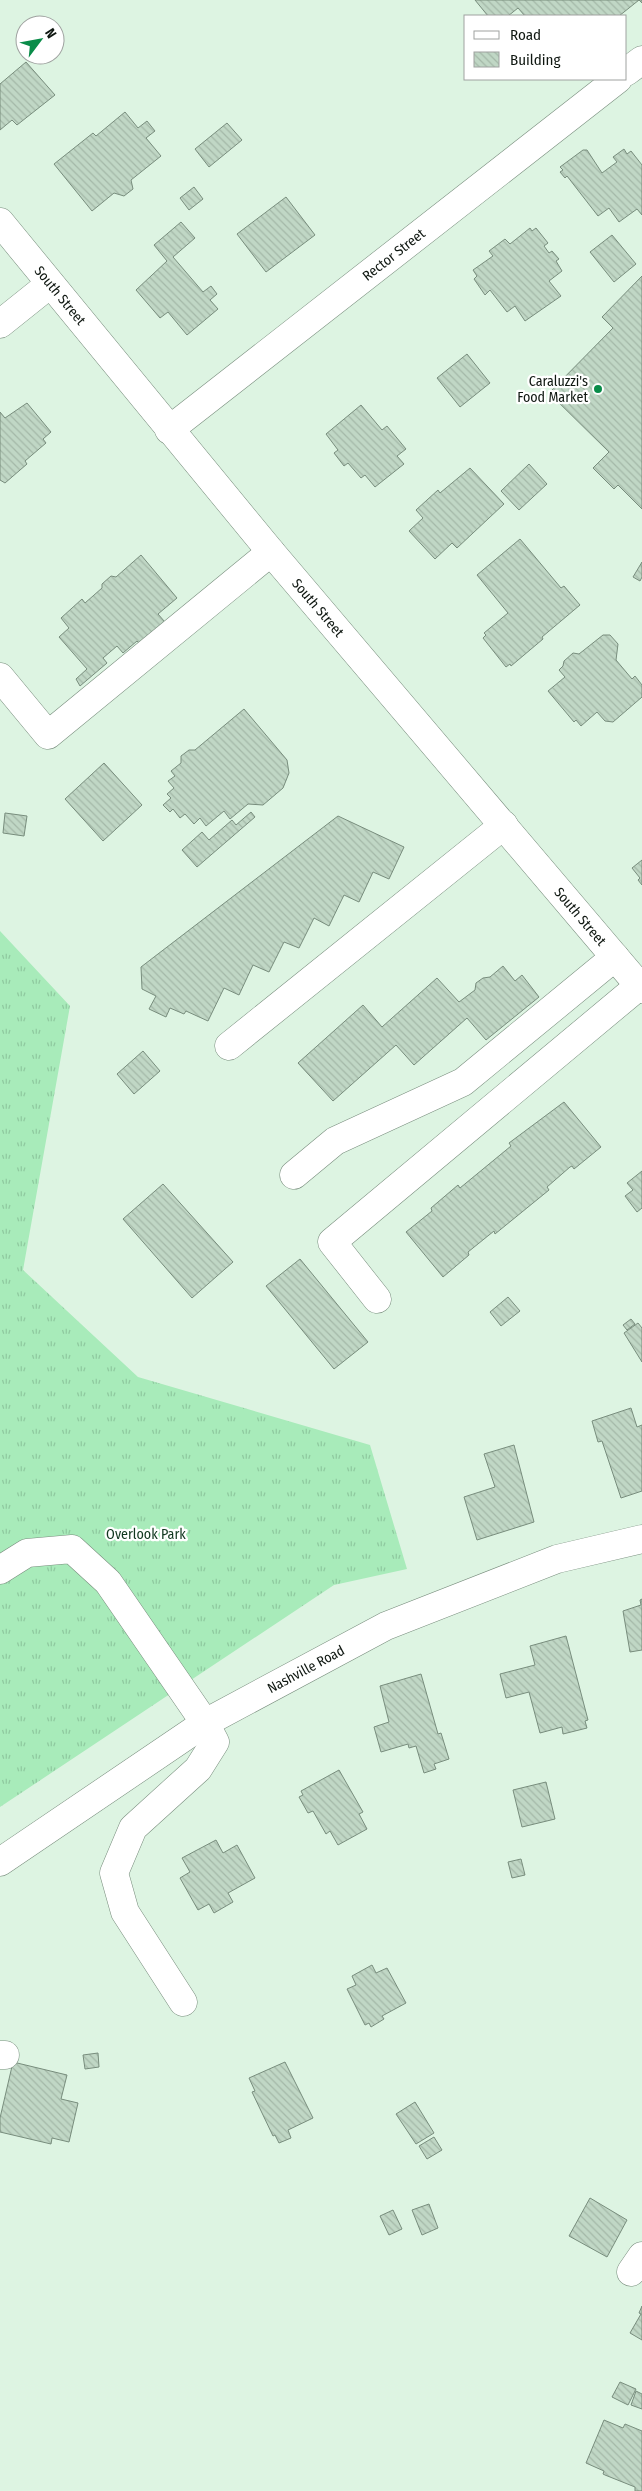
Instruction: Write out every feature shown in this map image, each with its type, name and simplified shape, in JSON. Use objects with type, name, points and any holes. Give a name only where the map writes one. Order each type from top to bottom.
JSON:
[{"type":"street","points":[[627,71],[642,60]]},
{"type":"street","name":"Rector Street","points":[[169,430],[617,80]]},
{"type":"street","name":"South Street","points":[[0,222],[271,552],[641,987]]},
{"type":"street","points":[[0,324],[50,284]]},
{"type":"street","points":[[0,677],[48,735],[271,552]]},
{"type":"street","points":[[229,1046],[504,825]]},
{"type":"street","points":[[294,1175],[335,1141],[463,1082],[615,957]]},
{"type":"street","points":[[377,1299],[332,1242],[641,987]]},
{"type":"street","name":"Nashville Road","points":[[0,1862],[205,1723],[386,1626],[557,1559],[642,1539]]},
{"type":"street","points":[[0,1570],[27,1553],[72,1549],[108,1582],[205,1723],[215,1742],[198,1769],[133,1828],[114,1873],[126,1912],[183,2002]]},
{"type":"green space","name":"Overlook Park","points":[[0,931],[70,1006],[23,1270],[138,1377],[370,1445],[407,1569],[334,1585],[0,1807]]},
{"type":"building","points":[[475,0],[639,0],[620,15],[524,15],[518,8],[509,15],[487,15]]},
{"type":"building","points":[[22,65],[29,65],[55,95],[17,125],[12,120],[0,130],[0,84]]},
{"type":"building","points":[[125,112],[138,128],[147,121],[155,131],[146,138],[161,156],[131,180],[133,189],[124,196],[114,193],[92,211],[54,164],[93,133],[96,136]]},
{"type":"building","points":[[227,123],[242,140],[209,167],[195,149]]},
{"type":"building","points":[[624,149],[627,154],[631,151],[642,165],[642,215],[637,209],[619,222],[609,208],[598,216],[567,176],[565,178],[560,172],[563,170],[560,167],[583,150],[587,150],[602,173],[617,162],[613,157]]},
{"type":"building","points":[[194,187],[203,199],[189,210],[180,198]]},
{"type":"building","points":[[286,197],[315,235],[266,272],[237,234]]},
{"type":"building","points":[[181,222],[195,238],[173,257],[203,292],[211,286],[217,294],[210,300],[218,309],[187,335],[168,312],[160,318],[136,290],[167,261],[154,245]]},
{"type":"building","points":[[530,228],[532,231],[536,228],[548,243],[544,246],[549,253],[552,251],[559,259],[556,261],[562,271],[549,281],[561,296],[525,321],[515,306],[507,312],[490,290],[485,295],[474,279],[477,276],[473,270],[493,256],[489,251],[505,239],[510,244]]},
{"type":"building","points":[[612,235],[636,264],[614,282],[590,252]]},
{"type":"building","name":"Caraluzzi's Food Market","points":[[642,276],[642,509],[618,485],[614,489],[593,468],[609,452],[549,393],[613,328],[602,317]]},
{"type":"building","points":[[467,354],[490,383],[460,407],[437,378]]},
{"type":"building","points":[[27,403],[51,432],[43,439],[46,443],[25,461],[27,464],[5,483],[0,480],[0,412],[5,418]]},
{"type":"building","points":[[361,405],[382,430],[387,426],[406,449],[397,456],[404,464],[375,487],[365,475],[361,478],[348,463],[344,466],[334,453],[338,450],[326,434]]},
{"type":"building","points":[[529,464],[547,484],[519,510],[501,491]]},
{"type":"building","points":[[470,468],[504,504],[457,548],[452,543],[435,559],[409,531],[423,518],[416,510],[438,490],[440,493]]},
{"type":"building","points":[[520,539],[561,588],[564,586],[580,605],[511,666],[510,664],[506,667],[483,638],[486,635],[484,633],[508,613],[477,575]]},
{"type":"building","points":[[141,555],[177,598],[158,614],[171,629],[146,651],[137,641],[123,653],[117,646],[103,658],[107,663],[80,686],[76,679],[87,669],[59,637],[69,628],[61,618],[82,599],[85,603],[102,588],[102,584],[111,576],[116,577]]},
{"type":"building","points":[[642,562],[642,577],[640,581],[633,577]]},
{"type":"building","points":[[603,635],[610,635],[618,644],[616,660],[632,679],[635,676],[642,685],[642,697],[613,722],[605,721],[597,712],[581,726],[576,720],[574,722],[548,691],[565,677],[559,670],[563,666],[564,661],[573,653],[579,654]]},
{"type":"building","points":[[244,709],[287,760],[289,773],[283,788],[263,805],[248,804],[230,819],[224,811],[206,826],[200,818],[194,824],[185,814],[180,818],[173,809],[170,812],[163,805],[171,798],[167,794],[174,788],[168,781],[175,776],[171,771],[181,763],[181,756],[189,750],[195,750]]},
{"type":"building","points":[[104,763],[142,805],[103,841],[65,799]]},
{"type":"building","points":[[251,812],[255,817],[197,867],[182,850],[202,832],[209,840],[232,820],[236,825]]},
{"type":"building","points":[[5,813],[27,816],[24,836],[3,833]]},
{"type":"building","points":[[338,816],[404,847],[389,879],[373,872],[359,902],[344,895],[329,926],[314,918],[299,948],[284,942],[269,972],[253,965],[239,995],[224,988],[208,1021],[186,1011],[184,1014],[170,1008],[166,1017],[149,1009],[156,996],[142,989],[141,967]]},
{"type":"building","points":[[642,860],[642,885],[638,880],[640,878],[632,868]]},
{"type":"building","points":[[503,966],[515,981],[522,975],[539,997],[486,1040],[467,1018],[414,1065],[396,1045],[333,1101],[298,1063],[363,1005],[382,1027],[437,978],[459,1002],[475,990],[476,983],[483,978],[490,977]]},
{"type":"building","points":[[143,1051],[160,1071],[134,1094],[117,1074]]},
{"type":"building","points":[[564,1102],[601,1147],[574,1169],[572,1166],[570,1167],[547,1187],[549,1190],[495,1234],[494,1231],[468,1252],[469,1255],[443,1277],[406,1232],[432,1211],[431,1208],[458,1185],[460,1188],[511,1146],[509,1143]]},
{"type":"building","points":[[642,1171],[642,1208],[637,1212],[625,1196],[633,1190],[627,1183]]},
{"type":"building","points":[[163,1184],[233,1262],[192,1298],[123,1219]]},
{"type":"building","points":[[300,1259],[368,1342],[334,1369],[266,1286]]},
{"type":"building","points":[[508,1297],[520,1311],[501,1326],[490,1312]]},
{"type":"building","points":[[631,1319],[635,1324],[627,1330],[623,1325]]},
{"type":"building","points":[[638,1323],[642,1328],[642,1362],[624,1333]]},
{"type":"building","points":[[631,1408],[637,1427],[642,1425],[642,1491],[621,1498],[602,1441],[598,1442],[592,1421]]},
{"type":"building","points":[[514,1445],[534,1522],[477,1540],[464,1497],[495,1487],[484,1454]]},
{"type":"building","points":[[642,1599],[642,1650],[630,1652],[623,1611],[641,1605],[640,1600]]},
{"type":"building","points":[[566,1636],[588,1720],[585,1721],[587,1728],[563,1734],[562,1727],[540,1733],[529,1692],[506,1698],[500,1674],[535,1665],[530,1646]]},
{"type":"building","points":[[421,1674],[438,1734],[441,1733],[449,1759],[434,1764],[436,1769],[424,1773],[416,1746],[409,1748],[408,1744],[381,1752],[374,1727],[389,1722],[380,1686]]},
{"type":"building","points":[[339,1770],[363,1812],[359,1814],[367,1829],[338,1845],[330,1831],[326,1834],[313,1811],[308,1813],[299,1797],[303,1795],[301,1791]]},
{"type":"building","points":[[546,1782],[555,1819],[522,1827],[513,1790]]},
{"type":"building","points":[[216,1840],[223,1853],[237,1845],[255,1878],[228,1893],[233,1902],[214,1913],[209,1904],[198,1910],[180,1878],[190,1872],[182,1858]]},
{"type":"building","points":[[521,1859],[525,1875],[512,1878],[508,1862]]},
{"type":"building","points":[[372,1965],[376,1973],[387,1968],[406,2003],[382,2016],[384,2019],[371,2027],[369,2023],[365,2025],[347,1989],[356,1985],[352,1976]]},
{"type":"building","points":[[98,2053],[99,2067],[85,2069],[83,2055]]},
{"type":"building","points":[[13,2062],[67,2075],[61,2099],[78,2103],[69,2142],[52,2138],[51,2144],[0,2132],[0,2118]]},
{"type":"building","points":[[285,2062],[313,2118],[288,2130],[291,2138],[279,2143],[275,2135],[273,2136],[252,2092],[255,2091],[249,2078]]},
{"type":"building","points":[[415,2102],[434,2133],[416,2144],[396,2114]]},
{"type":"building","points":[[434,2137],[442,2150],[427,2159],[419,2146]]},
{"type":"building","points":[[590,2198],[627,2220],[607,2257],[569,2236]]},
{"type":"building","points":[[429,2204],[438,2228],[422,2235],[412,2210]]},
{"type":"building","points":[[393,2210],[402,2229],[389,2235],[380,2216]]},
{"type":"building","points":[[642,2306],[642,2340],[630,2333],[641,2314],[639,2313]]},
{"type":"building","points":[[620,2382],[636,2389],[628,2405],[612,2397]]},
{"type":"building","points":[[636,2391],[642,2394],[642,2409],[631,2405]]},
{"type":"building","points":[[604,2420],[623,2428],[625,2424],[642,2431],[642,2491],[635,2491],[635,2487],[605,2475],[603,2474],[604,2471],[586,2463]]},
{"type":"place","name":"Caraluzzi's Food Market","points":[[598,389]]}]
